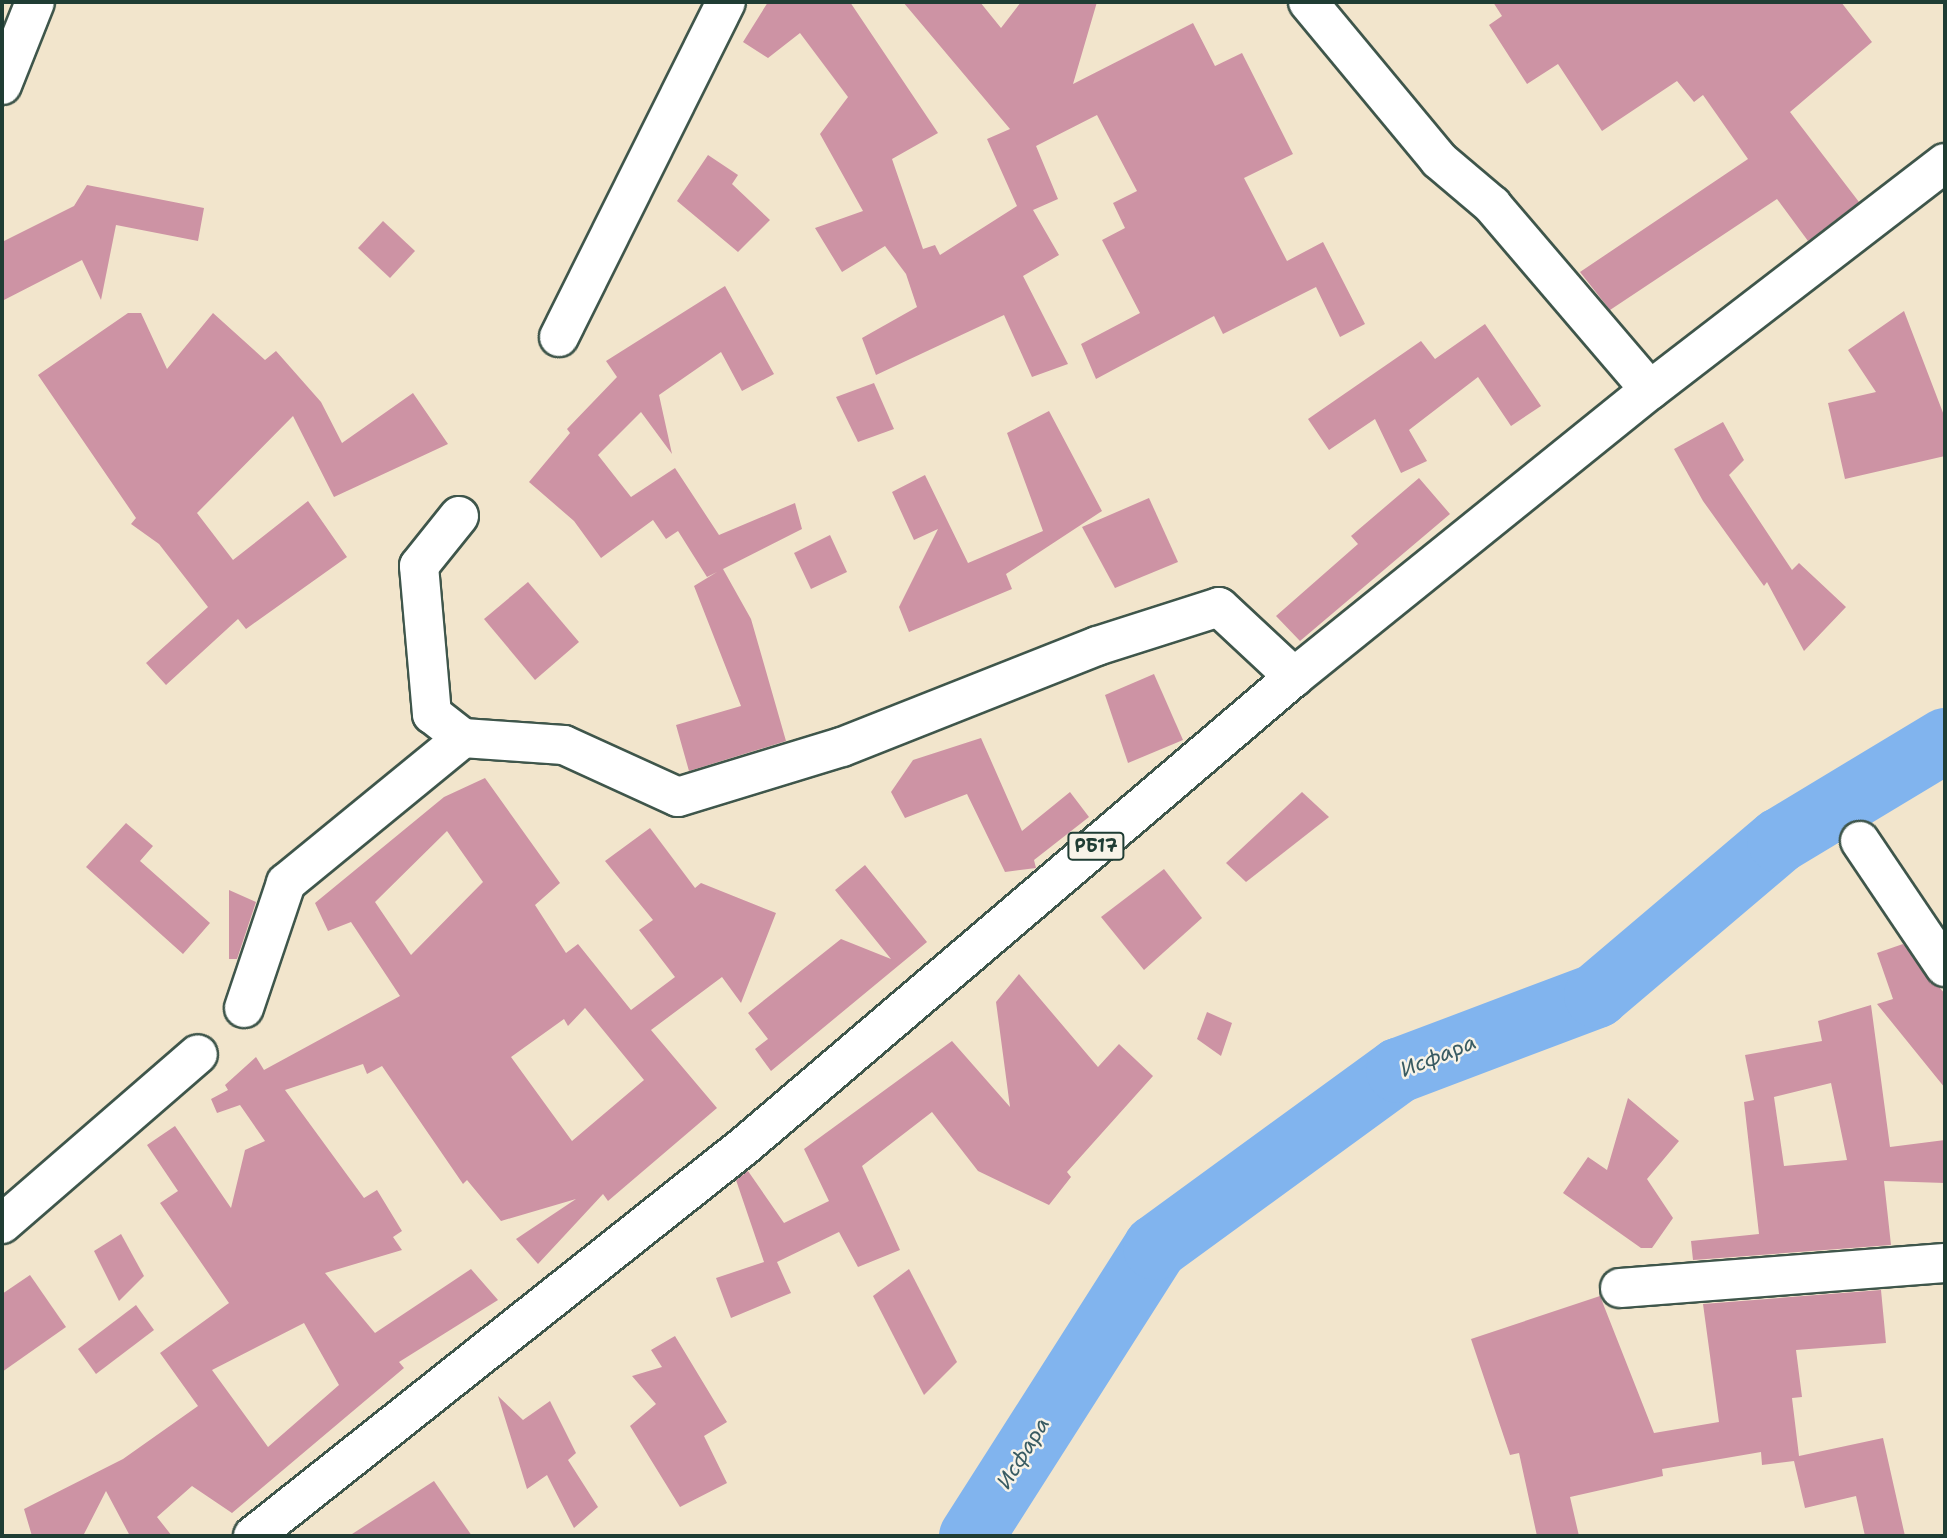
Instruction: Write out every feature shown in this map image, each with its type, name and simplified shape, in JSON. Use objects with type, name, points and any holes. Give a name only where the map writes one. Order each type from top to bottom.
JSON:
[{"type":"street","points":[[2,85],[35,2]]},
{"type":"street","points":[[559,337],[726,2]]},
{"type":"street","points":[[1308,2],[1439,160],[1492,205],[1650,390]]},
{"type":"street","name":"РБ17","points":[[253,1536],[743,1147],[1294,677],[1650,390],[1945,163]]},
{"type":"street","points":[[459,516],[419,566],[432,714],[463,738],[564,745],[678,797],[842,747],[1097,646],[1219,607],[1294,677]]},
{"type":"street","points":[[244,1008],[286,883],[463,738]]},
{"type":"street","points":[[1860,841],[1945,967]]},
{"type":"street","points":[[2,1224],[198,1054]]},
{"type":"street","points":[[1620,1288],[1945,1263]]},
{"type":"building","points":[[768,2],[850,2],[938,133],[892,159],[923,249],[935,245],[940,255],[1017,206],[987,139],[1010,129],[903,2],[980,2],[1001,28],[1021,2],[1097,2],[1073,84],[1193,23],[1215,66],[1242,53],[1293,154],[1244,178],[1287,261],[1323,242],[1365,324],[1340,337],[1316,287],[1223,334],[1214,316],[1096,379],[1081,344],[1140,313],[1102,240],[1125,228],[1113,203],[1137,191],[1097,115],[1036,146],[1058,199],[1033,210],[1059,255],[1023,276],[1068,364],[1032,377],[1004,315],[876,375],[862,338],[917,307],[906,274],[885,246],[842,272],[815,228],[863,211],[820,134],[848,97],[800,33],[768,58],[743,42]]},
{"type":"building","points":[[1493,2],[1841,2],[1872,42],[1790,112],[1859,202],[1808,241],[1777,199],[1610,310],[1580,272],[1748,159],[1703,95],[1694,102],[1677,81],[1602,131],[1558,64],[1527,84],[1489,25],[1502,16]]},
{"type":"building","points":[[708,155],[738,175],[732,184],[770,220],[738,252],[677,201]]},
{"type":"building","points":[[87,185],[204,208],[198,241],[116,225],[101,300],[82,260],[2,301],[2,242],[74,206]]},
{"type":"building","points":[[383,221],[415,251],[390,278],[358,248]]},
{"type":"building","points":[[725,286],[774,374],[742,391],[721,352],[659,395],[672,454],[641,412],[598,455],[631,497],[675,468],[719,535],[795,503],[802,529],[723,569],[751,619],[786,741],[689,771],[676,725],[741,706],[694,586],[717,572],[707,577],[678,531],[666,539],[653,520],[601,558],[574,521],[529,482],[570,433],[567,429],[617,377],[606,361]]},
{"type":"building","points":[[1904,311],[1945,418],[1945,456],[1845,479],[1828,403],[1876,392],[1848,350]]},
{"type":"building","points":[[128,313],[141,313],[167,369],[213,313],[265,360],[276,351],[321,402],[342,443],[413,393],[448,444],[334,497],[293,416],[197,513],[233,560],[308,501],[347,557],[246,629],[238,619],[166,685],[146,663],[208,607],[159,544],[131,524],[136,518],[38,375]]},
{"type":"building","points":[[1485,324],[1541,406],[1511,426],[1478,377],[1409,430],[1427,461],[1401,473],[1375,419],[1329,450],[1308,419],[1421,341],[1435,359]]},
{"type":"building","points":[[874,383],[894,429],[858,442],[836,397]]},
{"type":"building","points":[[1049,411],[1102,511],[1006,574],[1012,589],[909,632],[899,607],[938,529],[914,540],[892,492],[925,475],[968,563],[1043,531],[1007,433]]},
{"type":"building","points":[[1723,422],[1744,460],[1729,475],[1792,570],[1799,563],[1846,607],[1804,651],[1767,582],[1764,586],[1703,501],[1674,449]]},
{"type":"building","points":[[1419,478],[1450,514],[1300,641],[1276,616],[1358,544],[1351,536]]},
{"type":"building","points":[[1149,498],[1178,562],[1115,588],[1082,527]]},
{"type":"building","points":[[830,535],[847,572],[811,589],[794,553]]},
{"type":"building","points":[[528,582],[579,642],[535,680],[484,619]]},
{"type":"building","points":[[1154,674],[1183,740],[1128,763],[1105,695]]},
{"type":"building","points":[[981,738],[1022,831],[1070,792],[1089,817],[1034,860],[1036,868],[1005,872],[967,794],[905,818],[891,792],[913,760]]},
{"type":"building","points":[[485,778],[560,883],[535,905],[566,953],[578,944],[631,1010],[675,977],[639,930],[653,920],[605,861],[650,828],[695,888],[701,883],[776,913],[741,1003],[722,977],[651,1030],[717,1108],[608,1201],[603,1194],[538,1264],[516,1239],[576,1199],[501,1221],[467,1180],[463,1184],[382,1066],[367,1074],[363,1064],[285,1090],[364,1198],[377,1190],[402,1231],[393,1237],[402,1250],[325,1273],[375,1333],[471,1269],[498,1300],[399,1362],[404,1368],[232,1513],[192,1486],[157,1517],[172,1536],[130,1536],[106,1491],[83,1536],[32,1536],[24,1509],[123,1459],[198,1406],[160,1353],[229,1303],[160,1203],[178,1191],[147,1145],[175,1126],[231,1208],[245,1150],[265,1141],[240,1105],[217,1113],[211,1099],[228,1090],[225,1085],[256,1057],[264,1070],[400,996],[351,922],[328,931],[315,903],[444,797]],"holes":[[[447,831],[483,882],[411,955],[375,902]],[[585,1008],[644,1080],[572,1141],[511,1057],[564,1019],[568,1026]],[[304,1323],[339,1385],[268,1447],[212,1370]]]},
{"type":"building","points":[[1302,792],[1329,817],[1246,882],[1226,863]]},
{"type":"building","points":[[126,823],[153,846],[140,861],[210,923],[183,954],[86,867]]},
{"type":"building","points":[[865,865],[927,942],[771,1071],[755,1049],[768,1039],[748,1013],[841,939],[891,959],[835,890]]},
{"type":"building","points":[[1164,869],[1202,918],[1144,970],[1101,917]]},
{"type":"building","points":[[229,890],[256,902],[237,959],[229,959]]},
{"type":"building","points":[[1903,944],[1945,994],[1945,1088],[1877,1004],[1893,999],[1877,953]]},
{"type":"building","points":[[1019,974],[1098,1067],[1119,1044],[1153,1076],[1067,1172],[1071,1177],[1049,1205],[978,1171],[932,1112],[862,1166],[900,1250],[858,1267],[839,1232],[777,1262],[791,1293],[731,1318],[716,1278],[764,1262],[736,1180],[748,1171],[784,1223],[829,1201],[804,1149],[952,1041],[1010,1107],[996,1002]]},
{"type":"building","points":[[1871,1005],[1890,1147],[1945,1140],[1945,1183],[1884,1181],[1891,1245],[1693,1260],[1691,1241],[1759,1234],[1744,1102],[1754,1100],[1745,1055],[1822,1041],[1818,1021]],"holes":[[[1831,1083],[1847,1160],[1784,1166],[1774,1097]]]},
{"type":"building","points":[[1207,1012],[1232,1023],[1221,1056],[1197,1039]]},
{"type":"building","points":[[1628,1098],[1679,1141],[1647,1179],[1673,1218],[1652,1248],[1641,1248],[1563,1193],[1588,1157],[1607,1170]]},
{"type":"building","points":[[121,1234],[144,1276],[119,1301],[94,1251]]},
{"type":"building","points":[[909,1269],[957,1362],[924,1395],[873,1296]]},
{"type":"building","points":[[30,1275],[66,1327],[2,1372],[2,1294]]},
{"type":"building","points":[[1881,1290],[1886,1343],[1796,1350],[1802,1397],[1792,1398],[1799,1456],[1883,1438],[1905,1536],[1865,1536],[1856,1496],[1805,1508],[1794,1461],[1762,1465],[1761,1452],[1662,1469],[1663,1476],[1570,1497],[1579,1536],[1537,1536],[1519,1453],[1510,1455],[1471,1339],[1600,1296],[1654,1433],[1719,1422],[1703,1304]]},
{"type":"building","points":[[136,1305],[154,1330],[96,1374],[78,1349]]},
{"type":"building","points":[[675,1336],[727,1422],[704,1436],[727,1483],[680,1507],[630,1426],[656,1404],[632,1376],[662,1367],[651,1350]]},
{"type":"building","points":[[498,1396],[523,1420],[550,1401],[576,1453],[568,1460],[598,1507],[574,1528],[547,1475],[527,1489]]},
{"type":"building","points":[[434,1481],[472,1536],[349,1536]]},
{"type":"waterway","name":"Исфара","points":[[971,1536],[1155,1247],[1398,1070],[1596,995],[1779,840],[1945,740]]}]
